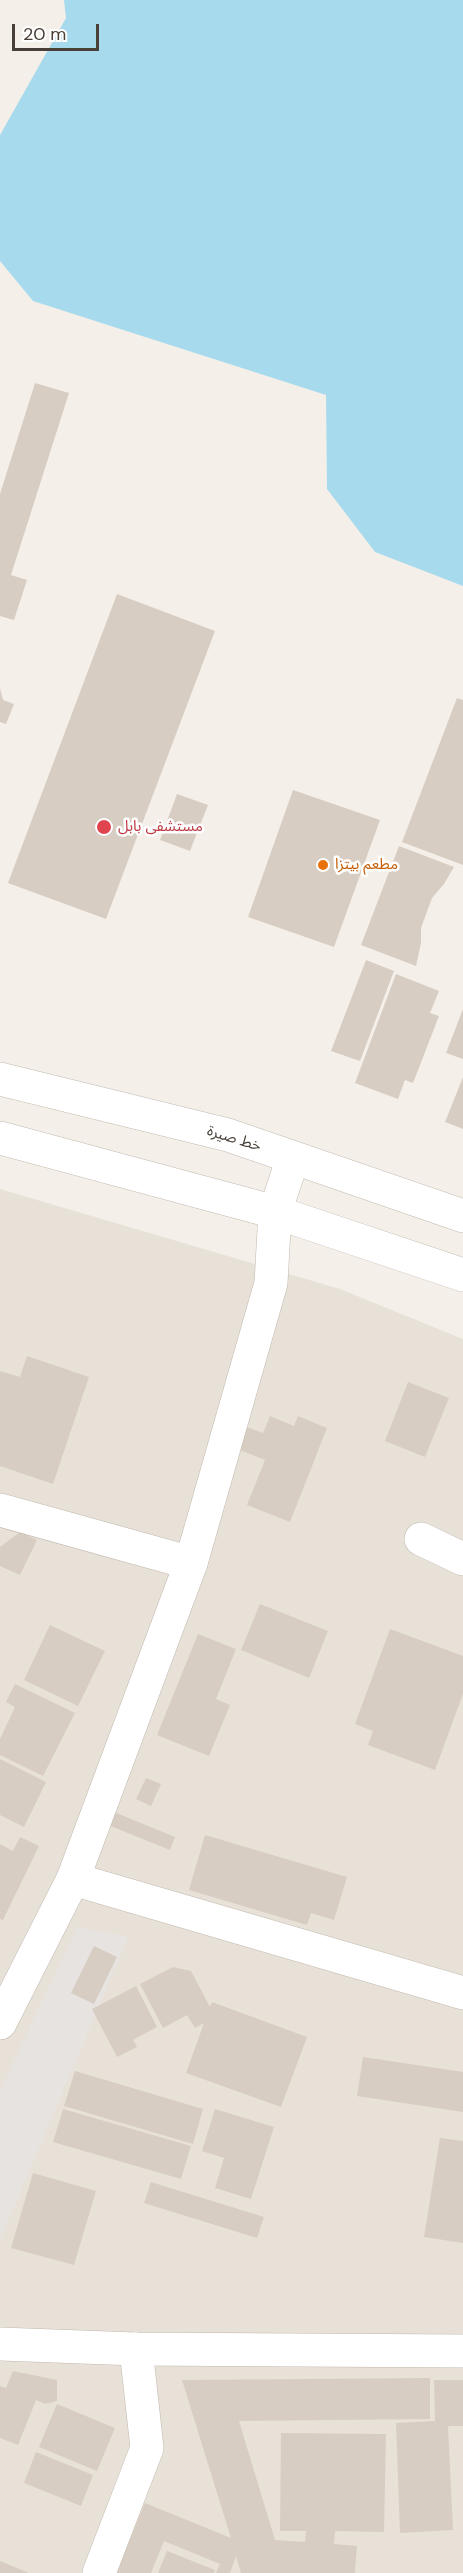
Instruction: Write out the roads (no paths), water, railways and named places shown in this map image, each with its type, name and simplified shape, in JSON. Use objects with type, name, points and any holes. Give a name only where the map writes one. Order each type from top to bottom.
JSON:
[{"type":"street","name":"خط صيرة","points":[[0,1079],[228,1135],[463,1216]]},
{"type":"street","points":[[0,1138],[275,1212],[463,1275]]},
{"type":"street","points":[[0,2023],[73,1879],[191,1563],[271,1283],[275,1212],[293,1158]]},
{"type":"street","points":[[0,1510],[191,1563]]},
{"type":"street","points":[[421,1539],[463,1559]]},
{"type":"street","points":[[73,1879],[463,1993]]},
{"type":"street","points":[[0,2344],[136,2349],[463,2351]]},
{"type":"street","points":[[99,2573],[147,2448],[136,2349]]},
{"type":"water","points":[[64,0],[463,0],[463,586],[375,552],[327,489],[326,395],[33,301],[0,261],[0,135],[66,18]]},
{"type":"place","name":"مستشفى بابل","points":[[104,827]]},
{"type":"place","name":"مطعم بيتزا","points":[[323,865]]}]
